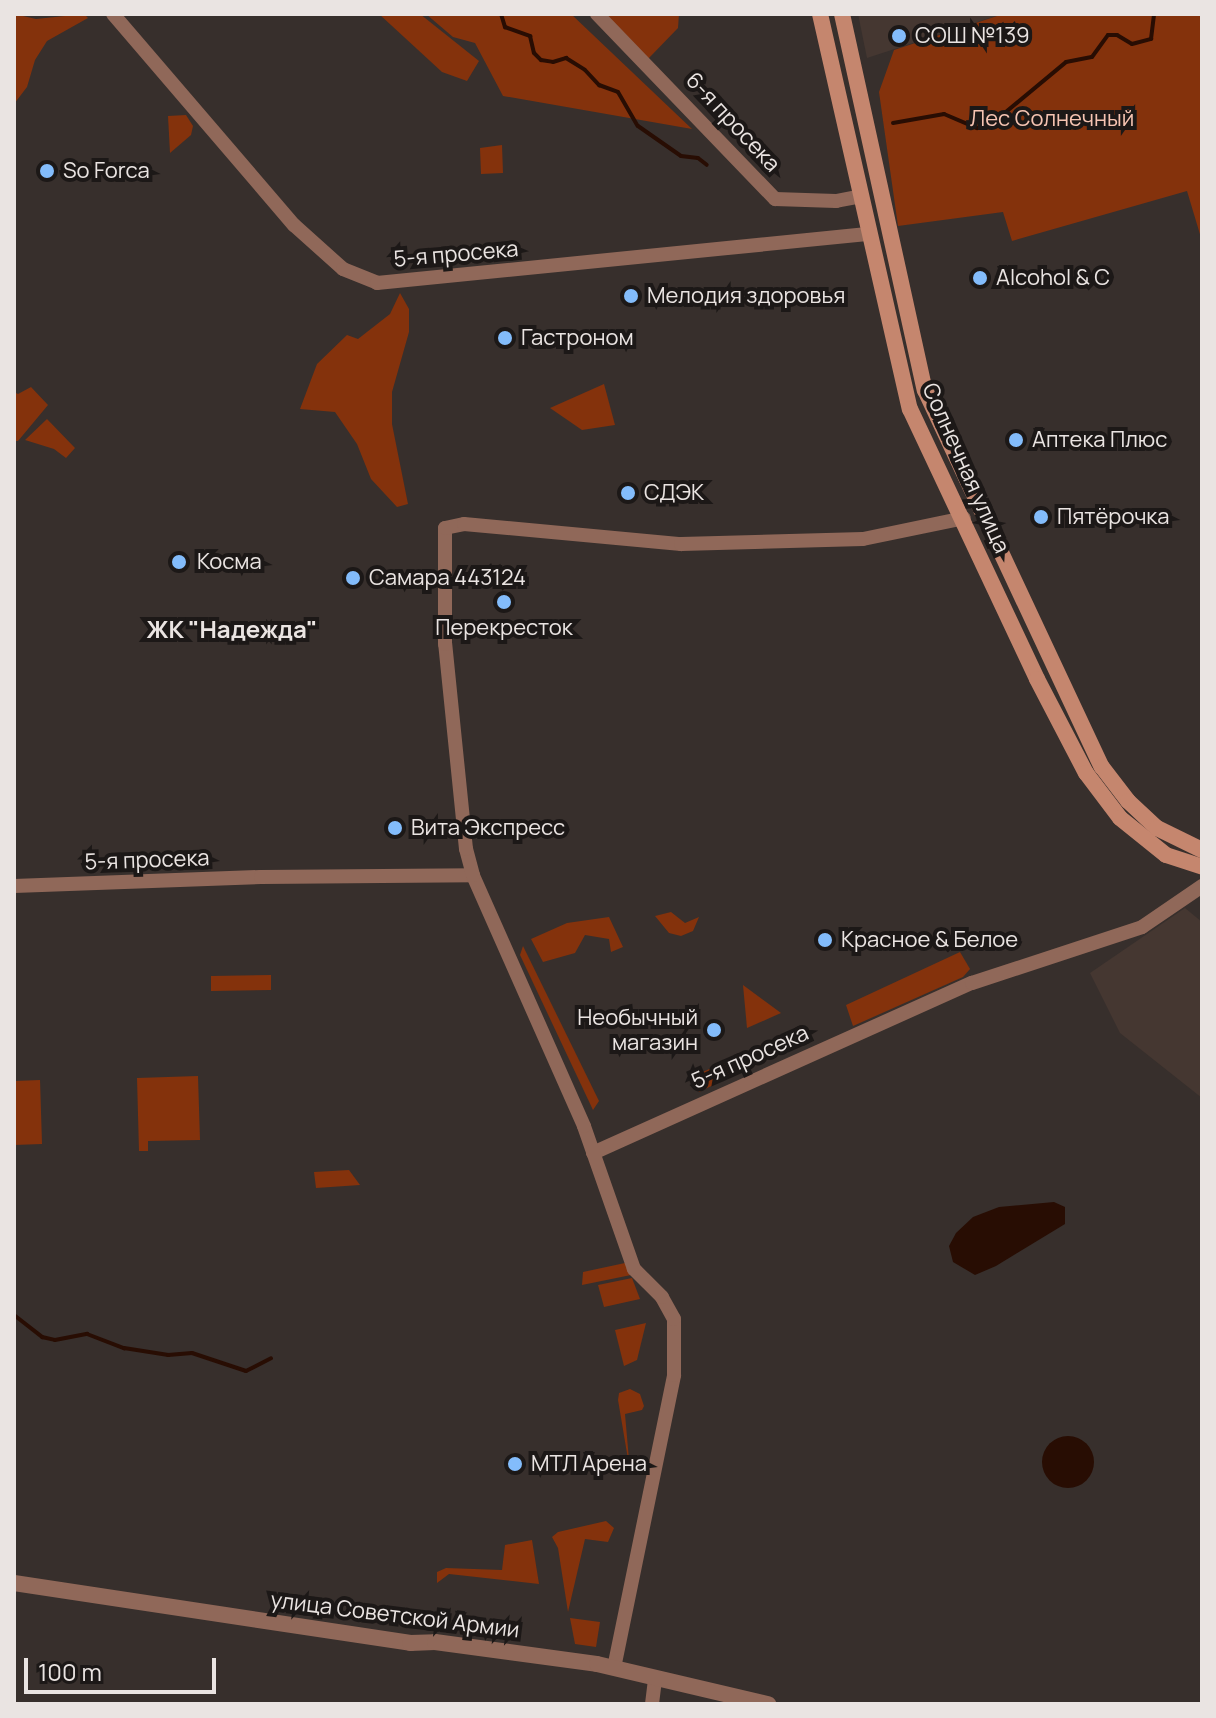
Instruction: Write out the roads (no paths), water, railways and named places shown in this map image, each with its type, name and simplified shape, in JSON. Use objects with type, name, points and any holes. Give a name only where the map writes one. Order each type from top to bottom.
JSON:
[{"type":"main road","name":"Солнечная улица","points":[[820,14],[910,409],[964,518],[1037,679],[1093,784],[1120,818],[1166,855],[1202,867]]},
{"type":"main road","name":"Солнечная улица","points":[[842,14],[925,390],[1102,767],[1128,801],[1157,828],[1202,850]]},
{"type":"street","name":"5-я просека","points":[[113,14],[294,225],[343,269],[377,283],[870,234]]},
{"type":"street","name":"6-я просека","points":[[597,14],[775,199],[836,201],[862,196]]},
{"type":"street","points":[[614,1668],[674,1375],[674,1319],[662,1297],[634,1269],[584,1126],[473,875],[466,849],[445,644],[445,528],[464,524],[681,544],[863,539],[964,518]]},
{"type":"street","name":"5-я просека","points":[[14,886],[261,877],[473,875]]},
{"type":"street","name":"5-я просека","points":[[593,1153],[972,983],[1142,927],[1202,886]]},
{"type":"street","name":"улица Советской Армии","points":[[14,1583],[410,1643],[435,1642],[614,1668],[768,1704]]},
{"type":"street","points":[[652,1704],[655,1680]]},
{"type":"waterway","points":[[501,14],[505,27],[530,36],[534,53],[541,60],[553,62],[566,58],[585,70],[599,85],[618,92],[638,126],[681,156],[698,158],[707,165]]},
{"type":"waterway","points":[[893,123],[944,114],[977,128],[989,126],[1066,62],[1092,57],[1108,35],[1117,35],[1132,44],[1151,39],[1154,14]]},
{"type":"waterway","points":[[14,1315],[42,1337],[55,1340],[87,1334],[124,1348],[168,1355],[192,1353],[246,1371],[271,1358]]},
{"type":"place","name":"СОШ №139","points":[[899,36]]},
{"type":"place","name":"So Forca","points":[[47,171]]},
{"type":"place","name":"Alcohol & C","points":[[980,278]]},
{"type":"place","name":"Мелодия здоровья","points":[[631,296]]},
{"type":"place","name":"Гастроном","points":[[505,338]]},
{"type":"place","name":"Аптека Плюс","points":[[1016,440]]},
{"type":"place","name":"СДЭК","points":[[628,493]]},
{"type":"place","name":"Пятёрочка","points":[[1041,517]]},
{"type":"place","name":"Косма","points":[[179,562]]},
{"type":"place","name":"Самара 443124","points":[[353,578]]},
{"type":"place","name":"Перекресток","points":[[504,602]]},
{"type":"place","name":"Вита Экспресс","points":[[395,828]]},
{"type":"place","name":"Красное & Белое","points":[[825,940]]},
{"type":"place","name":"Необычный магазин","points":[[714,1030]]},
{"type":"place","name":"МТЛ Арена","points":[[515,1464]]},
{"type":"district","name":"ЖК \"Надежда\"","points":[[232,629]]},
{"type":"park label","name":"Лес Солнечный","points":[[1052,119]]}]
